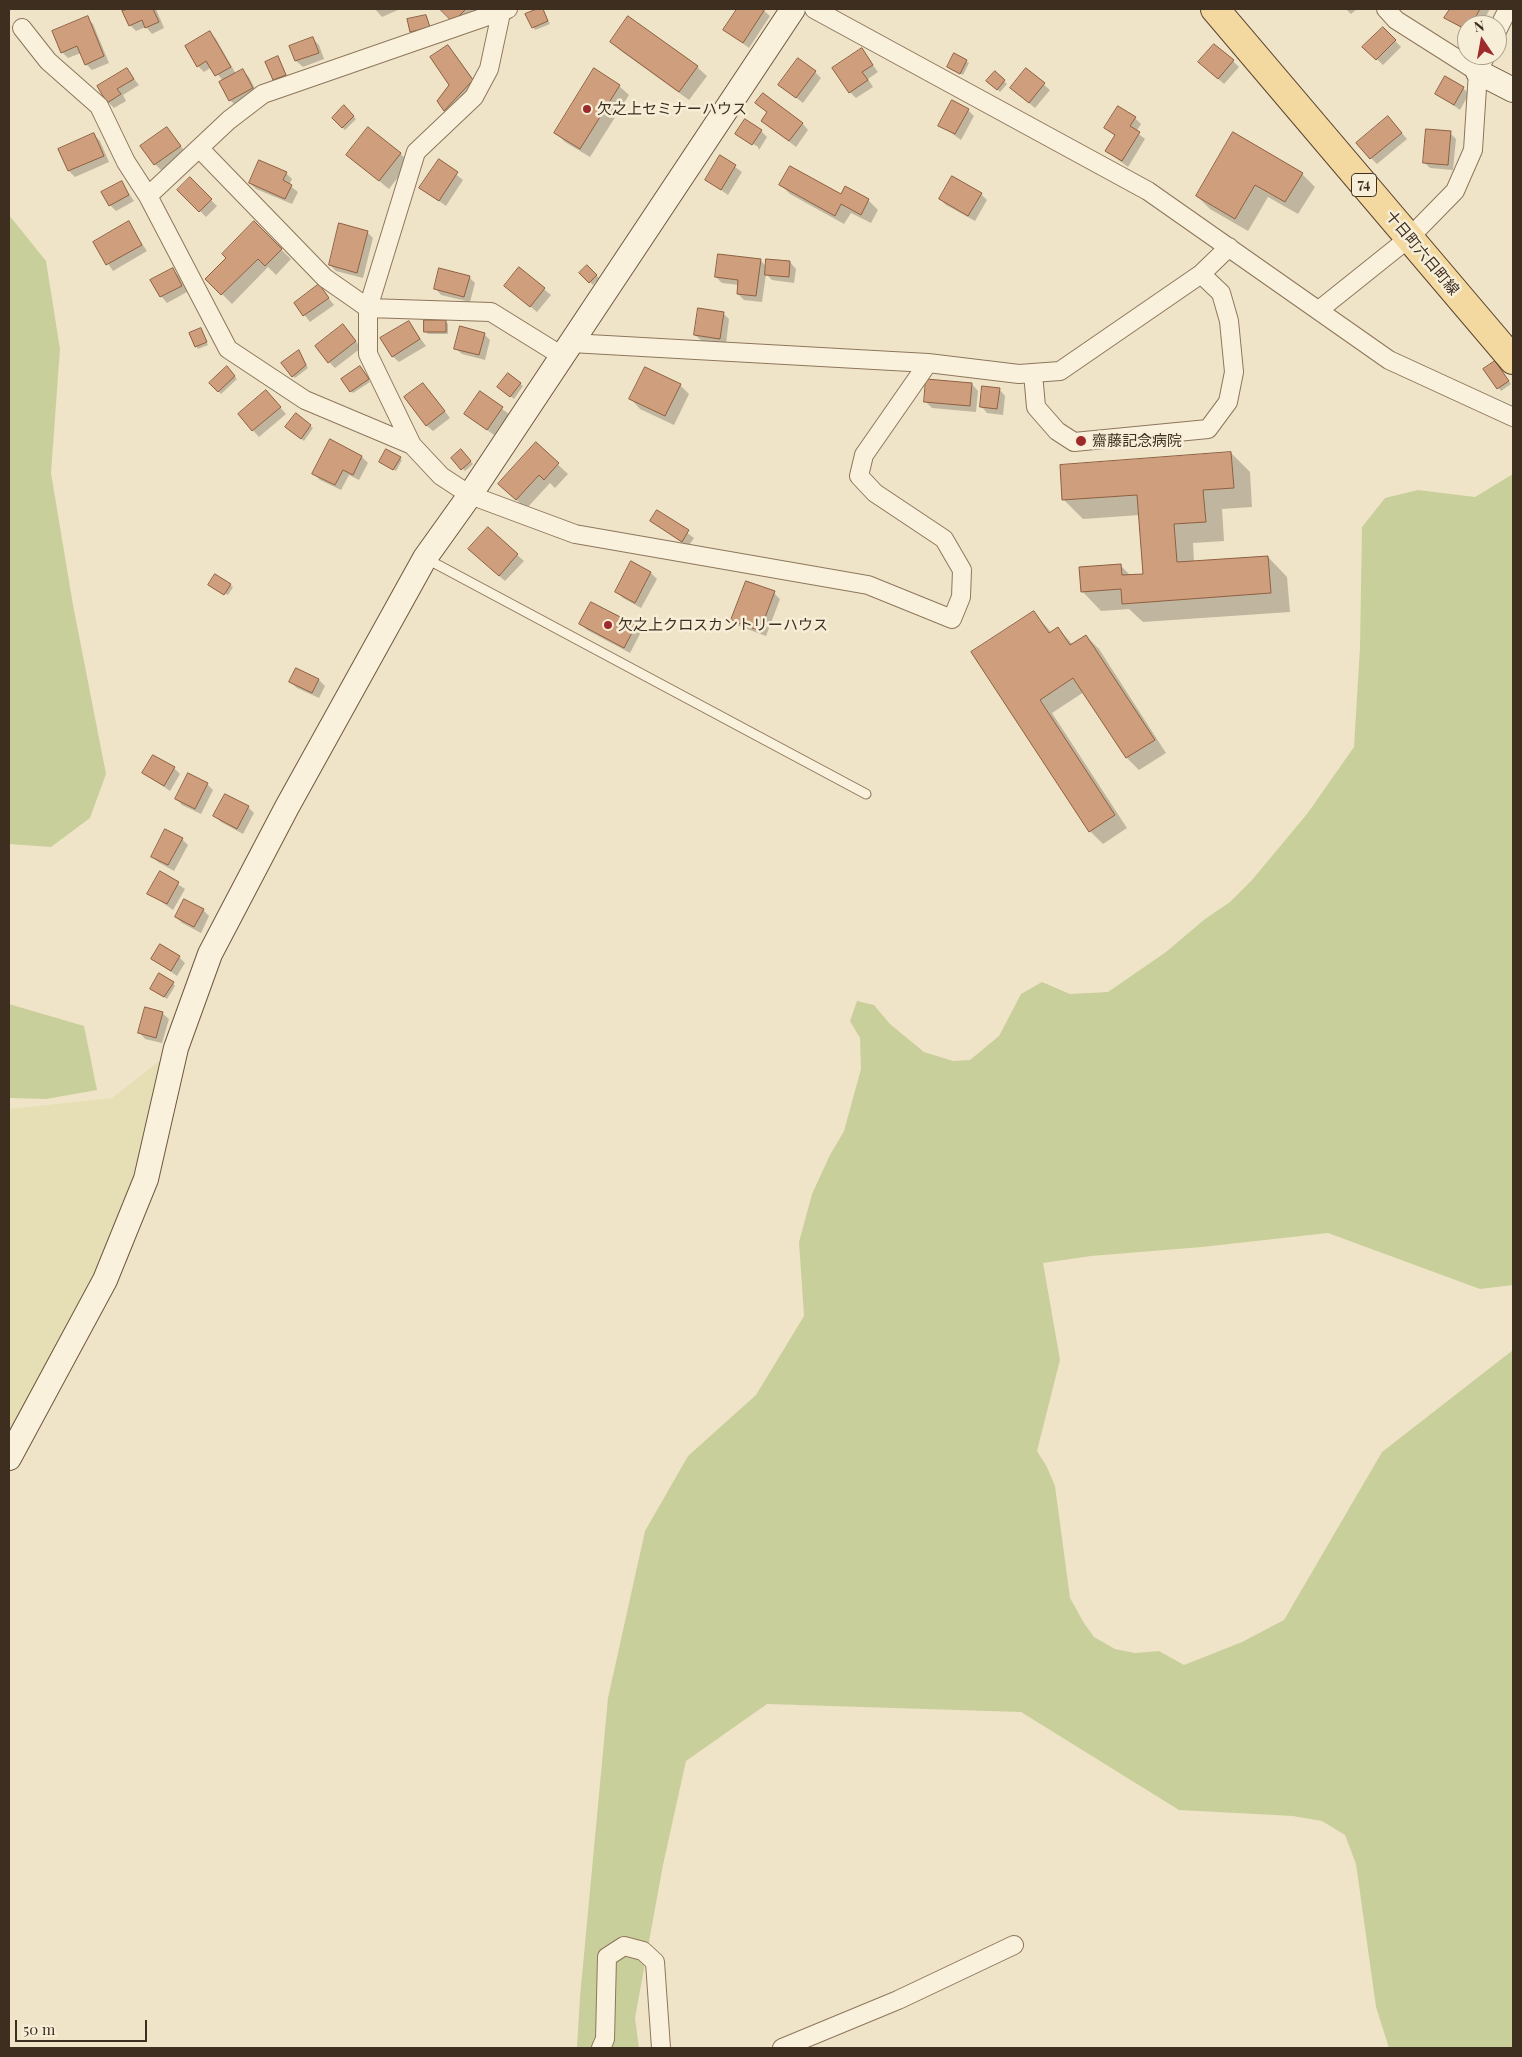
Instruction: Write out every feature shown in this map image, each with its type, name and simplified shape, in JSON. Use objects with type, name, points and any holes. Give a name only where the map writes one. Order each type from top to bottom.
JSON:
[{"type":"main road","name":"十日町六日町線","points":[[1215,9],[1513,360]]},
{"type":"street","points":[[9,1458],[105,1280],[146,1179],[176,1048],[210,954],[287,808],[425,558],[470,495],[793,9]]},
{"type":"street","points":[[814,9],[1148,191],[1389,360],[1513,416]]},
{"type":"street","points":[[1386,9],[1396,20],[1457,50]]},
{"type":"street","points":[[504,11],[489,69],[474,97],[416,152],[368,308],[368,354],[412,445],[441,476],[470,495],[575,534],[868,585],[952,619],[961,597],[962,570],[944,539],[875,493],[859,476],[864,455],[928,363]]},
{"type":"street","points":[[148,196],[229,120],[263,94],[504,11]]},
{"type":"street","points":[[22,28],[48,61],[99,106],[126,162],[148,196],[228,349],[305,400],[412,445]]},
{"type":"street","points":[[1319,310],[1409,238],[1455,191],[1473,150],[1482,65]]},
{"type":"street","points":[[1484,65],[1513,90]]},
{"type":"street","points":[[200,149],[325,278],[368,308],[491,312],[566,349],[928,363],[1019,374],[1060,370],[1202,274],[1229,247]]},
{"type":"street","points":[[1033,373],[1036,407],[1057,432],[1074,442],[1208,429],[1228,402],[1234,372],[1229,320],[1221,293],[1202,274]]},
{"type":"street","points":[[782,2048],[898,2000],[1014,1945]]},
{"type":"street","points":[[602,2048],[605,2039],[607,1957],[624,1946],[643,1951],[655,1962],[661,2048]]},
{"type":"lane","points":[[425,558],[866,794]]},
{"type":"shaded area","points":[[176,1048],[146,1179],[9,1458],[9,1109],[112,1098]]},
{"type":"green space","points":[[9,215],[46,261],[60,349],[51,473],[73,605],[106,774],[90,818],[51,847],[9,844]]},
{"type":"green space","points":[[1513,474],[1513,1285],[1480,1289],[1328,1233],[1202,1247],[1091,1256],[1043,1263],[1060,1360],[1037,1451],[1047,1467],[1055,1486],[1070,1598],[1084,1623],[1094,1637],[1115,1649],[1135,1653],[1159,1651],[1184,1665],[1242,1642],[1284,1620],[1382,1452],[1513,1350],[1513,2048],[1389,2048],[1376,2007],[1356,1864],[1345,1835],[1322,1821],[1293,1816],[1179,1810],[1021,1712],[767,1704],[686,1761],[663,1865],[635,2018],[639,2048],[577,2048],[580,1997],[608,1698],[645,1531],[688,1456],[756,1395],[804,1316],[799,1242],[812,1194],[830,1155],[844,1131],[861,1069],[860,1038],[850,1021],[857,1001],[874,1005],[890,1024],[924,1052],[953,1061],[970,1060],[999,1036],[1021,994],[1042,982],[1070,994],[1108,992],[1166,952],[1205,919],[1230,902],[1252,880],[1307,814],[1354,747],[1360,647],[1362,527],[1385,498],[1418,490],[1475,497]]},
{"type":"green space","points":[[9,1004],[84,1026],[97,1090],[46,1099],[9,1098]]},
{"type":"building","points":[[129,9],[153,9],[159,22],[145,28],[142,20],[129,26],[122,11]]},
{"type":"building","points":[[440,9],[466,9],[453,22]]},
{"type":"building","points":[[537,9],[543,9],[548,21],[532,28],[525,14]]},
{"type":"building","points":[[737,9],[765,9],[743,43],[723,30]]},
{"type":"building","points":[[1450,9],[1480,9],[1477,15],[1457,15],[1457,25],[1444,18]]},
{"type":"building","points":[[426,15],[430,27],[410,32],[407,19]]},
{"type":"building","points":[[88,16],[104,56],[85,65],[77,46],[61,53],[52,31]]},
{"type":"building","points":[[628,16],[698,66],[679,92],[610,42]]},
{"type":"building","points":[[1383,27],[1396,40],[1376,60],[1362,47]]},
{"type":"building","points":[[210,31],[231,67],[215,76],[206,61],[197,67],[185,46]]},
{"type":"building","points":[[313,37],[319,53],[295,61],[289,46]]},
{"type":"building","points":[[1214,44],[1234,60],[1218,79],[1198,62]]},
{"type":"building","points":[[448,45],[473,80],[444,111],[437,101],[449,85],[430,57]]},
{"type":"building","points":[[862,48],[873,65],[862,72],[868,80],[849,93],[832,68]]},
{"type":"building","points":[[954,53],[967,60],[960,74],[947,67]]},
{"type":"building","points":[[278,56],[286,75],[273,80],[265,62]]},
{"type":"building","points":[[798,58],[816,71],[796,98],[778,85]]},
{"type":"building","points":[[127,68],[134,79],[117,89],[121,94],[107,103],[97,86]]},
{"type":"building","name":"欠之上セミナーハウス","points":[[594,68],[620,85],[580,149],[554,133]]},
{"type":"building","points":[[1026,68],[1045,83],[1029,103],[1010,88]]},
{"type":"building","points":[[243,69],[253,88],[229,101],[219,82]]},
{"type":"building","points":[[995,71],[1005,80],[997,90],[986,81]]},
{"type":"building","points":[[1445,76],[1464,87],[1454,105],[1435,94]]},
{"type":"building","points":[[763,93],[803,123],[789,141],[761,121],[767,112],[755,103]]},
{"type":"building","points":[[952,100],[969,109],[955,134],[938,126]]},
{"type":"building","points":[[344,105],[354,116],[342,128],[332,118]]},
{"type":"building","points":[[1118,106],[1136,117],[1130,126],[1140,132],[1122,161],[1105,151],[1115,135],[1104,128]]},
{"type":"building","points":[[1388,116],[1402,133],[1370,159],[1356,143]]},
{"type":"building","points":[[745,119],[762,130],[752,145],[735,134]]},
{"type":"building","points":[[167,127],[181,146],[154,165],[140,146]]},
{"type":"building","points":[[368,127],[401,153],[379,181],[346,155]]},
{"type":"building","points":[[1426,129],[1451,131],[1448,165],[1423,163]]},
{"type":"building","points":[[1233,132],[1303,173],[1285,202],[1255,185],[1235,219],[1196,196]]},
{"type":"building","points":[[94,133],[104,156],[68,171],[58,149]]},
{"type":"building","points":[[720,155],[736,165],[721,190],[705,180]]},
{"type":"building","points":[[439,159],[458,172],[439,201],[419,188]]},
{"type":"building","points":[[259,160],[287,172],[283,180],[292,185],[285,199],[249,183]]},
{"type":"building","points":[[790,166],[841,194],[845,186],[869,199],[861,215],[841,204],[835,216],[779,185]]},
{"type":"building","points":[[952,176],[982,193],[968,216],[939,199]]},
{"type":"building","points":[[190,177],[212,199],[199,212],[177,190]]},
{"type":"building","points":[[122,181],[129,195],[109,206],[101,192]]},
{"type":"building","points":[[129,221],[142,245],[106,265],[93,242]]},
{"type":"building","points":[[254,221],[282,249],[265,266],[258,259],[221,295],[205,279],[226,258],[222,254]]},
{"type":"building","points":[[339,223],[368,231],[357,273],[329,265]]},
{"type":"building","points":[[718,254],[761,259],[756,296],[737,294],[738,280],[715,277]]},
{"type":"building","points":[[766,259],[790,261],[789,277],[765,275]]},
{"type":"building","points":[[587,265],[597,275],[589,283],[579,273]]},
{"type":"building","points":[[519,267],[545,288],[530,307],[504,286]]},
{"type":"building","points":[[173,268],[182,286],[160,297],[150,280]]},
{"type":"building","points":[[439,268],[470,276],[464,297],[434,289]]},
{"type":"building","points":[[319,284],[329,298],[303,316],[294,303]]},
{"type":"building","points":[[698,308],[724,312],[720,339],[694,335]]},
{"type":"building","points":[[424,320],[446,320],[446,332],[424,332]]},
{"type":"building","points":[[409,321],[420,339],[392,357],[380,338]]},
{"type":"building","points":[[343,324],[356,341],[328,363],[315,346]]},
{"type":"building","points":[[460,326],[485,333],[479,355],[454,349]]},
{"type":"building","points":[[201,328],[207,342],[195,347],[189,333]]},
{"type":"building","points":[[299,350],[306,365],[292,377],[281,363]]},
{"type":"building","points":[[1495,361],[1509,381],[1497,389],[1483,369]]},
{"type":"building","points":[[227,366],[235,376],[218,392],[209,383]]},
{"type":"building","points":[[360,366],[369,379],[350,392],[341,379]]},
{"type":"building","points":[[645,367],[681,384],[665,416],[629,399]]},
{"type":"building","points":[[508,373],[521,383],[510,397],[497,387]]},
{"type":"building","points":[[926,379],[972,383],[970,406],[924,402]]},
{"type":"building","points":[[423,383],[445,411],[426,426],[404,397]]},
{"type":"building","points":[[982,386],[1000,388],[997,409],[980,407]]},
{"type":"building","points":[[266,390],[281,407],[252,431],[238,414]]},
{"type":"building","points":[[480,391],[503,407],[487,430],[464,414]]},
{"type":"building","points":[[296,413],[311,425],[301,439],[285,427]]},
{"type":"building","points":[[330,439],[362,456],[353,475],[343,470],[335,485],[312,474]]},
{"type":"building","points":[[536,442],[559,463],[544,480],[539,475],[516,500],[498,484]]},
{"type":"building","points":[[386,449],[401,457],[393,470],[379,462]]},
{"type":"building","points":[[461,449],[471,461],[461,470],[451,458]]},
{"type":"building","points":[[1231,452],[1234,488],[1203,490],[1206,522],[1174,524],[1177,562],[1268,556],[1271,593],[1122,604],[1121,589],[1081,592],[1079,567],[1121,564],[1122,575],[1143,574],[1137,495],[1062,500],[1060,465]]},
{"type":"building","points":[[657,510],[689,530],[682,542],[650,521]]},
{"type":"building","points":[[488,527],[518,554],[499,576],[468,549]]},
{"type":"building","points":[[631,561],[651,572],[635,603],[615,592]]},
{"type":"building","points":[[215,574],[231,584],[224,595],[208,585]]},
{"type":"building","points":[[746,581],[775,591],[760,631],[731,620]]},
{"type":"building","name":"欠之上クロスカントリーハウス","points":[[591,602],[636,625],[624,648],[579,624]]},
{"type":"building","points":[[1034,611],[1049,633],[1058,627],[1070,645],[1086,635],[1155,740],[1126,758],[1073,678],[1040,700],[1115,815],[1089,832],[971,652]]},
{"type":"building","points":[[296,668],[319,679],[312,693],[289,682]]},
{"type":"building","points":[[153,755],[175,767],[164,786],[142,773]]},
{"type":"building","points":[[188,773],[208,783],[195,809],[175,799]]},
{"type":"building","points":[[225,794],[249,806],[237,829],[213,816]]},
{"type":"building","points":[[165,829],[183,838],[168,865],[151,857]]},
{"type":"building","points":[[160,871],[179,882],[167,904],[147,894]]},
{"type":"building","points":[[184,899],[204,909],[194,927],[175,917]]},
{"type":"building","points":[[160,944],[180,956],[171,971],[151,959]]},
{"type":"building","points":[[159,973],[174,982],[164,997],[150,989]]},
{"type":"building","points":[[145,1007],[163,1012],[156,1038],[138,1033]]},
{"type":"place","name":"欠之上セミナーハウス","points":[[587,109]]},
{"type":"place","name":"齋藤記念病院","points":[[1081,441]]},
{"type":"place","name":"欠之上クロスカントリーハウス","points":[[608,625]]}]
